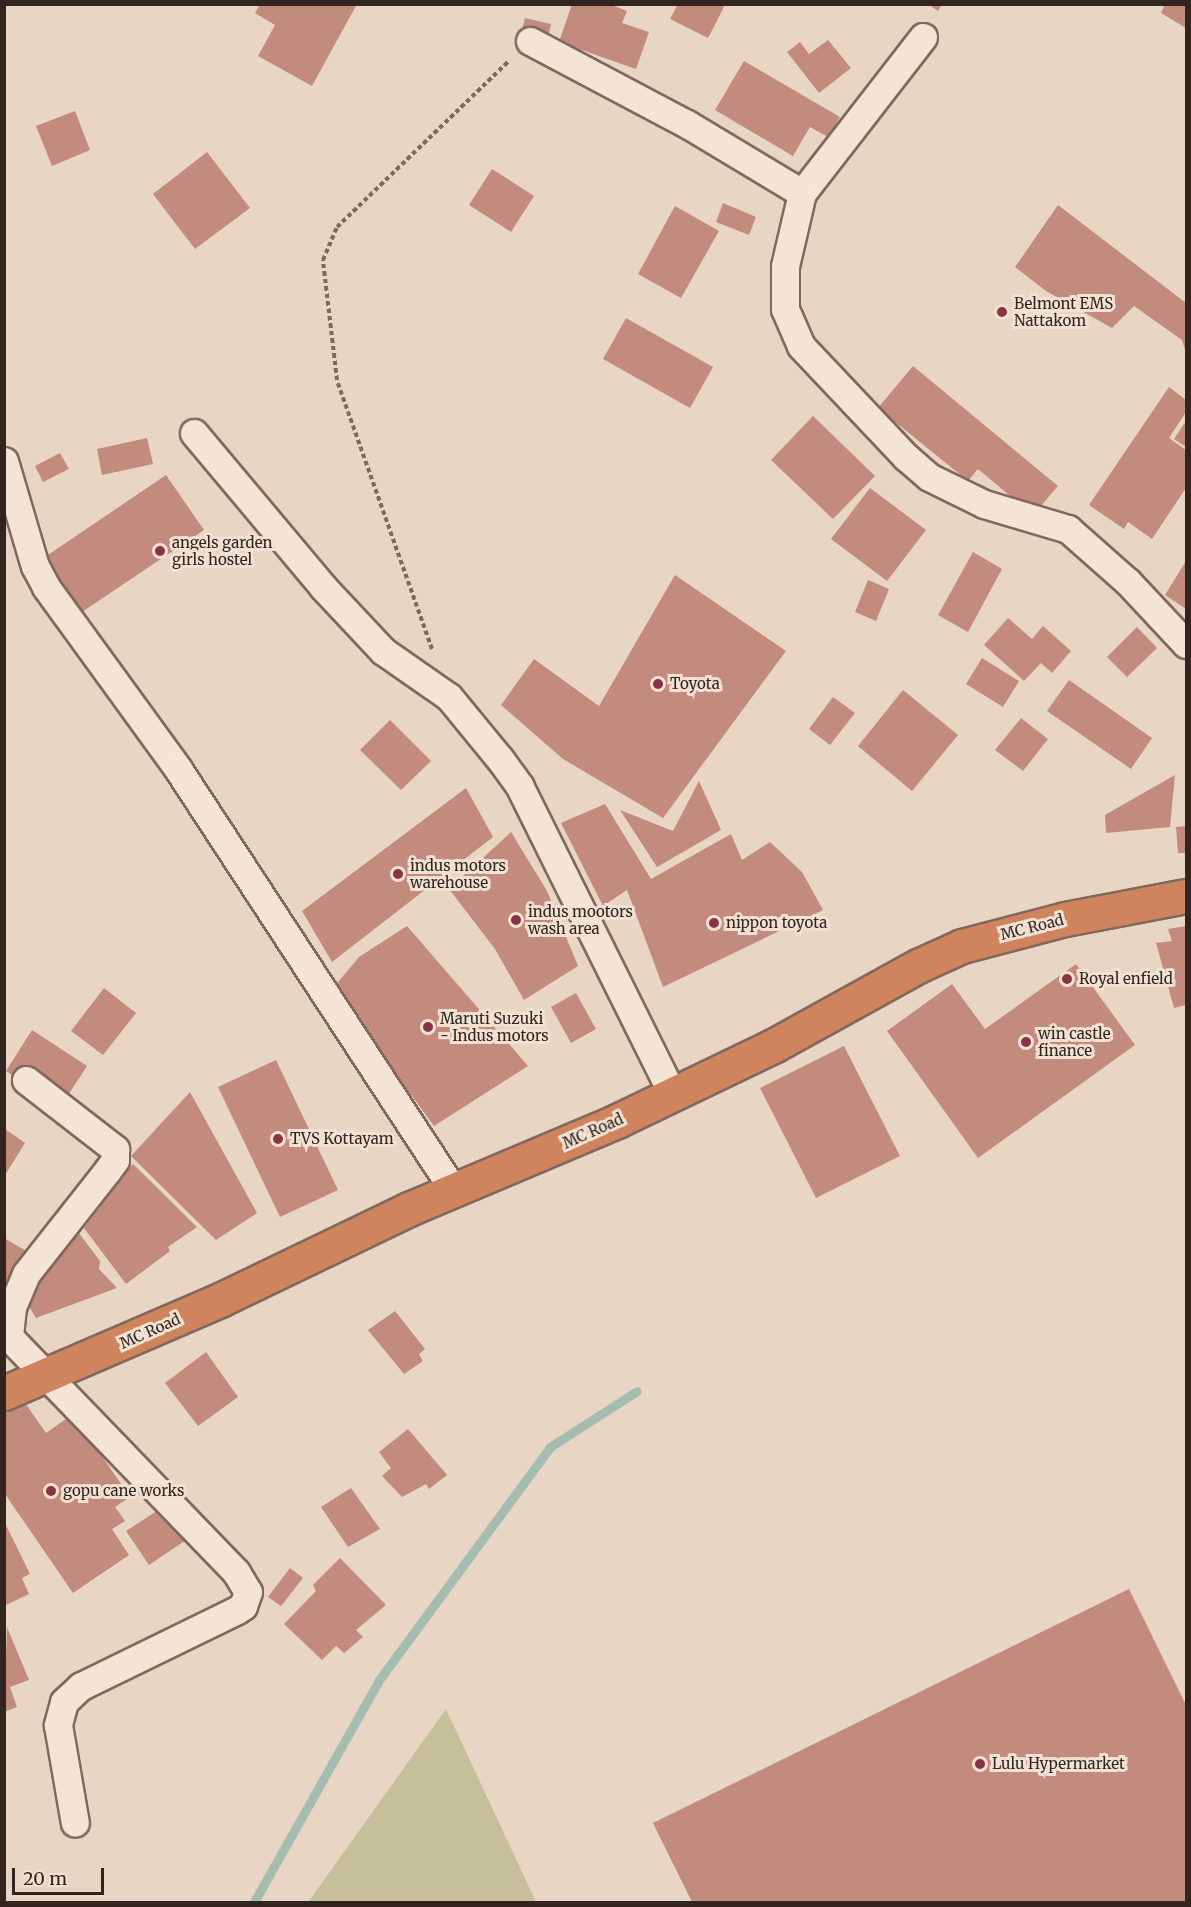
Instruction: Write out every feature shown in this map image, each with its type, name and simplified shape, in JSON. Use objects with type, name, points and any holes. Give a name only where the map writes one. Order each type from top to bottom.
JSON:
[{"type":"highway","name":"MC Road","points":[[4,1393],[673,1095],[962,946],[1065,919],[1186,896]]},
{"type":"street","points":[[922,37],[802,193],[785,266],[785,309],[801,346],[906,457],[929,477],[984,504],[1068,529],[1128,582],[1186,644]]},
{"type":"street","points":[[530,41],[687,124],[802,193]]},
{"type":"street","points":[[194,433],[323,587],[383,651],[449,697],[478,729],[520,787],[673,1095]]},
{"type":"street","points":[[4,461],[35,566],[46,587],[177,769],[454,1191]]},
{"type":"street","points":[[26,1080],[115,1149],[111,1165],[26,1274],[12,1306],[9,1336],[236,1572],[248,1592],[237,1610],[81,1686],[64,1702],[58,1725],[75,1823]]},
{"type":"path","points":[[449,697],[337,380],[323,260],[337,227],[530,41]]},
{"type":"shaded area","points":[[446,1709],[536,1902],[308,1902],[309,1901]]},
{"type":"building","points":[[260,4],[357,4],[312,86],[258,56],[275,25],[255,13]]},
{"type":"building","points":[[572,4],[609,4],[627,11],[622,23],[649,32],[636,69],[559,42]]},
{"type":"building","points":[[678,4],[719,4],[724,7],[708,38],[670,19]]},
{"type":"building","points":[[928,4],[942,4],[938,11]]},
{"type":"building","points":[[1165,4],[1186,4],[1186,28],[1161,13]]},
{"type":"building","points":[[525,18],[551,24],[544,54],[518,47]]},
{"type":"building","points":[[828,40],[851,68],[819,93],[787,52],[800,42],[809,54]]},
{"type":"building","points":[[744,61],[840,117],[828,137],[810,127],[793,156],[715,110]]},
{"type":"building","points":[[75,111],[90,150],[52,166],[36,126]]},
{"type":"building","points":[[207,152],[250,208],[195,249],[153,194]]},
{"type":"building","points":[[492,169],[534,196],[511,232],[469,205]]},
{"type":"building","points":[[723,203],[756,217],[749,235],[716,222]]},
{"type":"building","points":[[1058,205],[1186,303],[1186,353],[1182,340],[1134,306],[1112,328],[1046,291],[1015,267]]},
{"type":"building","points":[[675,206],[719,231],[681,298],[638,274]]},
{"type":"building","points":[[626,318],[713,367],[690,408],[603,359]]},
{"type":"building","points":[[913,366],[1058,486],[1033,515],[978,469],[968,481],[878,408]]},
{"type":"building","points":[[1169,387],[1186,400],[1186,412],[1169,438],[1186,450],[1186,488],[1152,539],[1128,522],[1124,529],[1089,505]]},
{"type":"building","points":[[813,416],[875,476],[833,519],[771,460]]},
{"type":"building","points":[[1186,421],[1186,447],[1174,439]]},
{"type":"building","points":[[147,438],[153,464],[102,475],[97,449]]},
{"type":"building","points":[[60,453],[69,469],[43,482],[35,466]]},
{"type":"building","points":[[166,475],[204,530],[79,614],[42,559]]},
{"type":"building","points":[[870,488],[926,530],[887,581],[831,539]]},
{"type":"building","points":[[973,552],[1002,569],[968,632],[938,615]]},
{"type":"building","points":[[1186,561],[1186,609],[1165,595]]},
{"type":"building","points":[[675,575],[786,651],[663,818],[563,759],[501,705],[534,659],[599,706]]},
{"type":"building","points":[[868,580],[889,589],[876,621],[855,612]]},
{"type":"building","points":[[1008,618],[1032,639],[1043,626],[1071,651],[1052,673],[1041,663],[1024,681],[984,645]]},
{"type":"building","points":[[1137,627],[1157,648],[1127,677],[1107,657]]},
{"type":"building","points":[[982,658],[1019,681],[1003,707],[966,684]]},
{"type":"building","points":[[1069,680],[1152,738],[1131,769],[1047,711]]},
{"type":"building","points":[[903,690],[958,735],[912,791],[858,746]]},
{"type":"building","points":[[833,697],[855,713],[830,745],[809,729]]},
{"type":"building","points":[[1021,718],[1048,739],[1023,771],[995,750]]},
{"type":"building","points":[[390,720],[431,761],[401,790],[360,750]]},
{"type":"building","points":[[1175,775],[1170,827],[1106,833],[1105,815]]},
{"type":"building","points":[[699,781],[721,830],[657,867],[620,810],[673,831]]},
{"type":"building","name":"indus motors warehouse","points":[[466,788],[493,837],[332,962],[302,911]]},
{"type":"building","points":[[605,804],[651,879],[731,834],[742,860],[770,842],[802,872],[823,910],[663,987],[627,890],[603,906],[561,823]]},
{"type":"building","points":[[1186,826],[1186,853],[1178,853],[1176,827]]},
{"type":"building","name":"indus mootors wash area","points":[[511,832],[547,891],[578,966],[524,1000],[495,949],[449,889]]},
{"type":"building","name":"Maruti Suzuki - Indus motors","points":[[407,926],[528,1066],[434,1126],[333,988],[359,957]]},
{"type":"building","points":[[1186,926],[1186,1005],[1174,1008],[1156,943],[1172,941],[1168,929]]},
{"type":"building","points":[[1076,964],[1135,1045],[978,1158],[887,1031],[952,984],[985,1029]]},
{"type":"building","points":[[104,988],[136,1013],[103,1055],[71,1031]]},
{"type":"building","points":[[576,993],[596,1029],[571,1043],[551,1007]]},
{"type":"building","points":[[32,1030],[87,1066],[61,1106],[6,1071]]},
{"type":"building","points":[[844,1046],[900,1156],[816,1198],[760,1088]]},
{"type":"building","name":"TVS Kottayam","points":[[276,1060],[338,1190],[280,1217],[218,1087]]},
{"type":"building","points":[[190,1092],[257,1213],[216,1240],[131,1156]]},
{"type":"building","points":[[5,1129],[25,1143],[5,1175]]},
{"type":"building","points":[[133,1164],[197,1227],[168,1247],[170,1251],[126,1284],[84,1228]]},
{"type":"building","points":[[75,1228],[100,1261],[99,1269],[117,1288],[36,1318],[27,1303],[24,1286]]},
{"type":"building","points":[[4,1238],[28,1252],[4,1289]]},
{"type":"building","points":[[395,1311],[425,1349],[419,1354],[423,1361],[404,1374],[368,1330]]},
{"type":"building","points":[[206,1352],[238,1397],[198,1426],[165,1383]]},
{"type":"building","points":[[21,1397],[46,1433],[73,1414],[130,1497],[115,1507],[125,1521],[112,1529],[129,1555],[73,1593],[5,1494],[5,1408]]},
{"type":"building","points":[[408,1429],[447,1475],[429,1489],[426,1484],[402,1497],[382,1476],[391,1468],[379,1452]]},
{"type":"building","points":[[351,1488],[380,1529],[348,1547],[321,1507]]},
{"type":"building","points":[[163,1507],[186,1540],[149,1565],[126,1531]]},
{"type":"building","points":[[4,1521],[30,1574],[22,1578],[29,1594],[4,1606]]},
{"type":"building","points":[[340,1558],[386,1605],[356,1630],[363,1637],[344,1653],[336,1646],[322,1660],[284,1624],[316,1591],[313,1585]]},
{"type":"building","points":[[290,1568],[303,1578],[281,1606],[268,1597]]},
{"type":"building","name":"Lulu Hypermarket","points":[[1129,1589],[1186,1705],[1186,1902],[692,1902],[653,1823]]},
{"type":"building","points":[[7,1627],[29,1680],[10,1687],[17,1707],[4,1712]]},
{"type":"waterway","points":[[254,1902],[379,1680],[550,1447],[637,1391]]},
{"type":"place","name":"Belmont EMS Nattakom","points":[[1002,312]]},
{"type":"place","name":"angels garden girls hostel","points":[[160,551]]},
{"type":"place","name":"Toyota","points":[[658,684]]},
{"type":"place","name":"indus motors warehouse","points":[[398,874]]},
{"type":"place","name":"indus mootors wash area","points":[[516,920]]},
{"type":"place","name":"nippon toyota","points":[[714,923]]},
{"type":"place","name":"Royal enfield","points":[[1067,979]]},
{"type":"place","name":"Maruti Suzuki - Indus motors","points":[[428,1027]]},
{"type":"place","name":"win castle finance","points":[[1026,1042]]},
{"type":"place","name":"TVS Kottayam","points":[[278,1139]]},
{"type":"place","name":"gopu cane works","points":[[51,1491]]},
{"type":"place","name":"Lulu Hypermarket","points":[[980,1764]]}]
